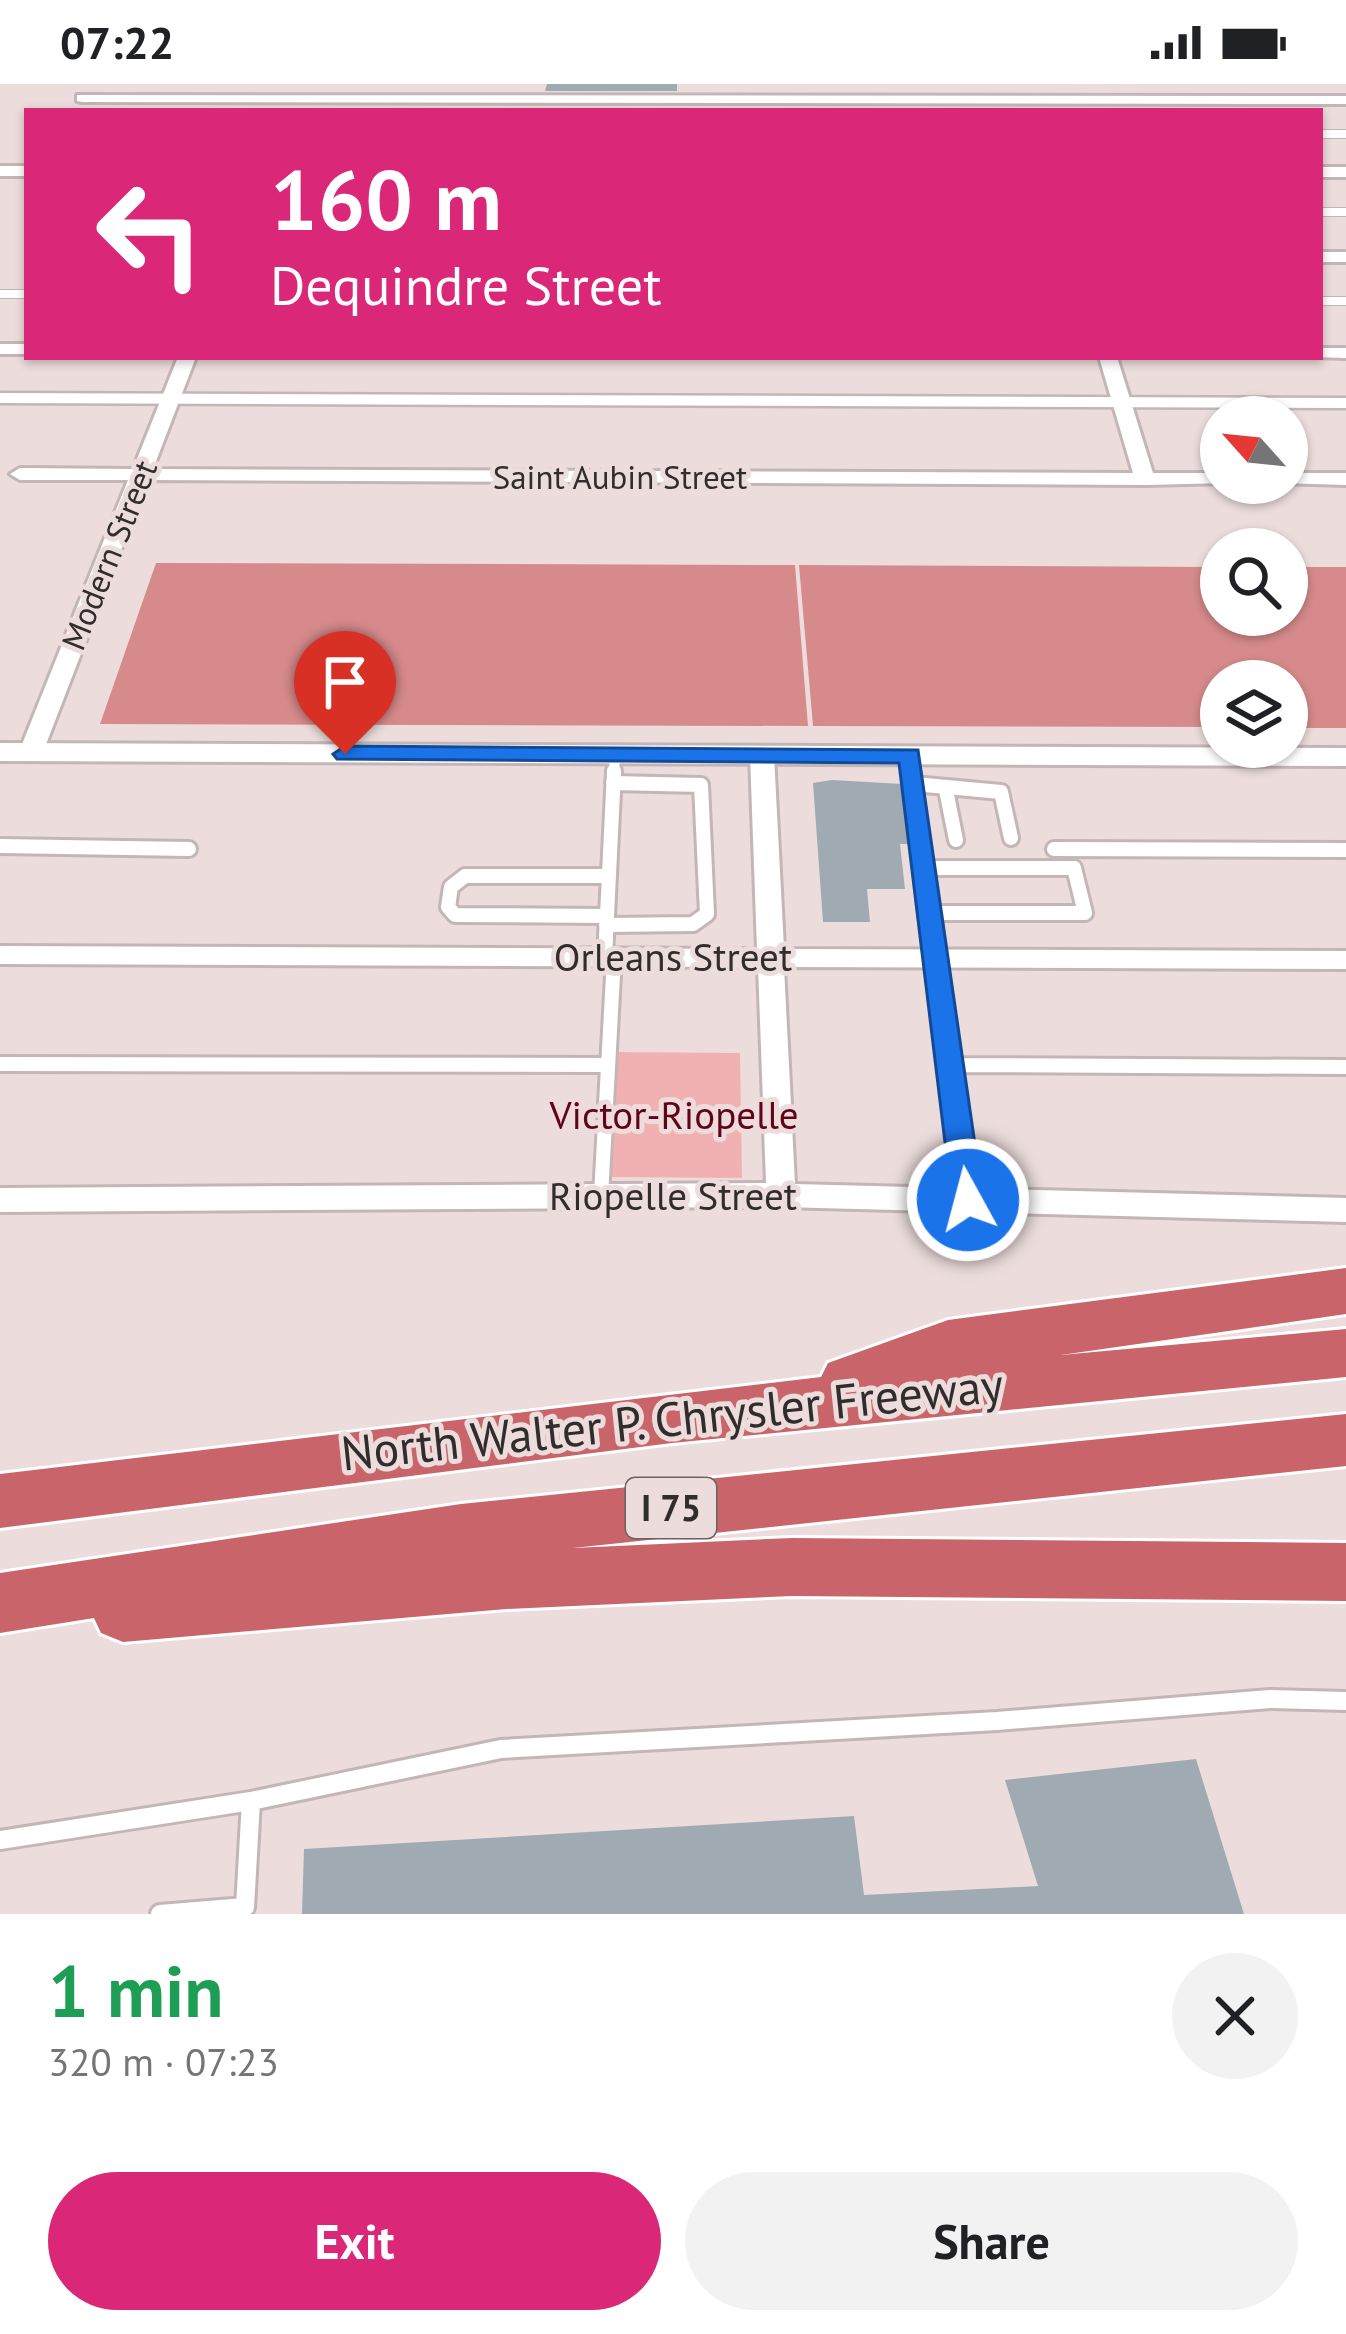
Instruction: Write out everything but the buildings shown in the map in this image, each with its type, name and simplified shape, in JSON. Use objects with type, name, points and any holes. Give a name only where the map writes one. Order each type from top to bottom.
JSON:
[{"type":"highway","points":[[781,1403],[948,1345],[1346,1291]]},
{"type":"highway","name":"North Walter P. Chrysler Freeway","points":[[0,1502],[247,1466],[781,1403],[1346,1353]]},
{"type":"highway","name":"I 75","points":[[0,1603],[461,1532],[1346,1440]]},
{"type":"highway","points":[[0,1619],[224,1606],[506,1580],[792,1567],[1346,1572]]},
{"type":"street","points":[[82,98],[1346,100]]},
{"type":"street","name":"Modern Street","points":[[31,752],[186,360]]},
{"type":"street","points":[[1109,360],[1145,479]]},
{"type":"street","name":"Saint Aubin Street","points":[[20,474],[1200,479]]},
{"type":"street","points":[[1308,479],[1346,479]]},
{"type":"street","points":[[0,752],[614,769],[763,755],[912,770],[1346,757]]},
{"type":"street","points":[[763,755],[781,1195]]},
{"type":"street","name":"Orleans Street","points":[[0,955],[1346,960]]},
{"type":"street","name":"Riopelle Street","points":[[0,1200],[781,1195],[1346,1210]]},
{"type":"lane","points":[[0,398],[1346,403]]},
{"type":"lane","points":[[601,1196],[608,1065],[607,920],[614,769],[701,785],[707,914],[693,924],[607,920],[455,915],[448,907],[451,887],[465,876],[609,876]]},
{"type":"lane","points":[[912,770],[946,790],[1001,792],[1011,838]]},
{"type":"lane","points":[[912,770],[968,1200]]},
{"type":"lane","points":[[946,790],[956,840]]},
{"type":"lane","points":[[0,847],[189,849]]},
{"type":"lane","points":[[1054,849],[1346,850]]},
{"type":"lane","points":[[924,868],[1074,868],[1085,913],[930,913]]},
{"type":"lane","points":[[0,1064],[608,1065]]},
{"type":"lane","points":[[950,1065],[1346,1067]]},
{"type":"lane","points":[[0,1840],[250,1801],[501,1749],[997,1721],[1270,1699],[1346,1701]]},
{"type":"lane","points":[[160,1914],[245,1907],[250,1801]]},
{"type":"green space","name":"Victor-Riopelle","points":[[610,1052],[740,1053],[742,1178],[604,1177]]},
{"type":"shaded area","points":[[156,563],[795,565],[808,726],[100,724]]},
{"type":"shaded area","points":[[799,565],[1200,567],[1200,636],[1308,636],[1308,567],[1346,567],[1346,728],[1308,728],[1308,660],[1200,660],[1200,727],[813,726]]},
{"type":"route","points":[[345,754],[910,756],[968,1200]]}]
